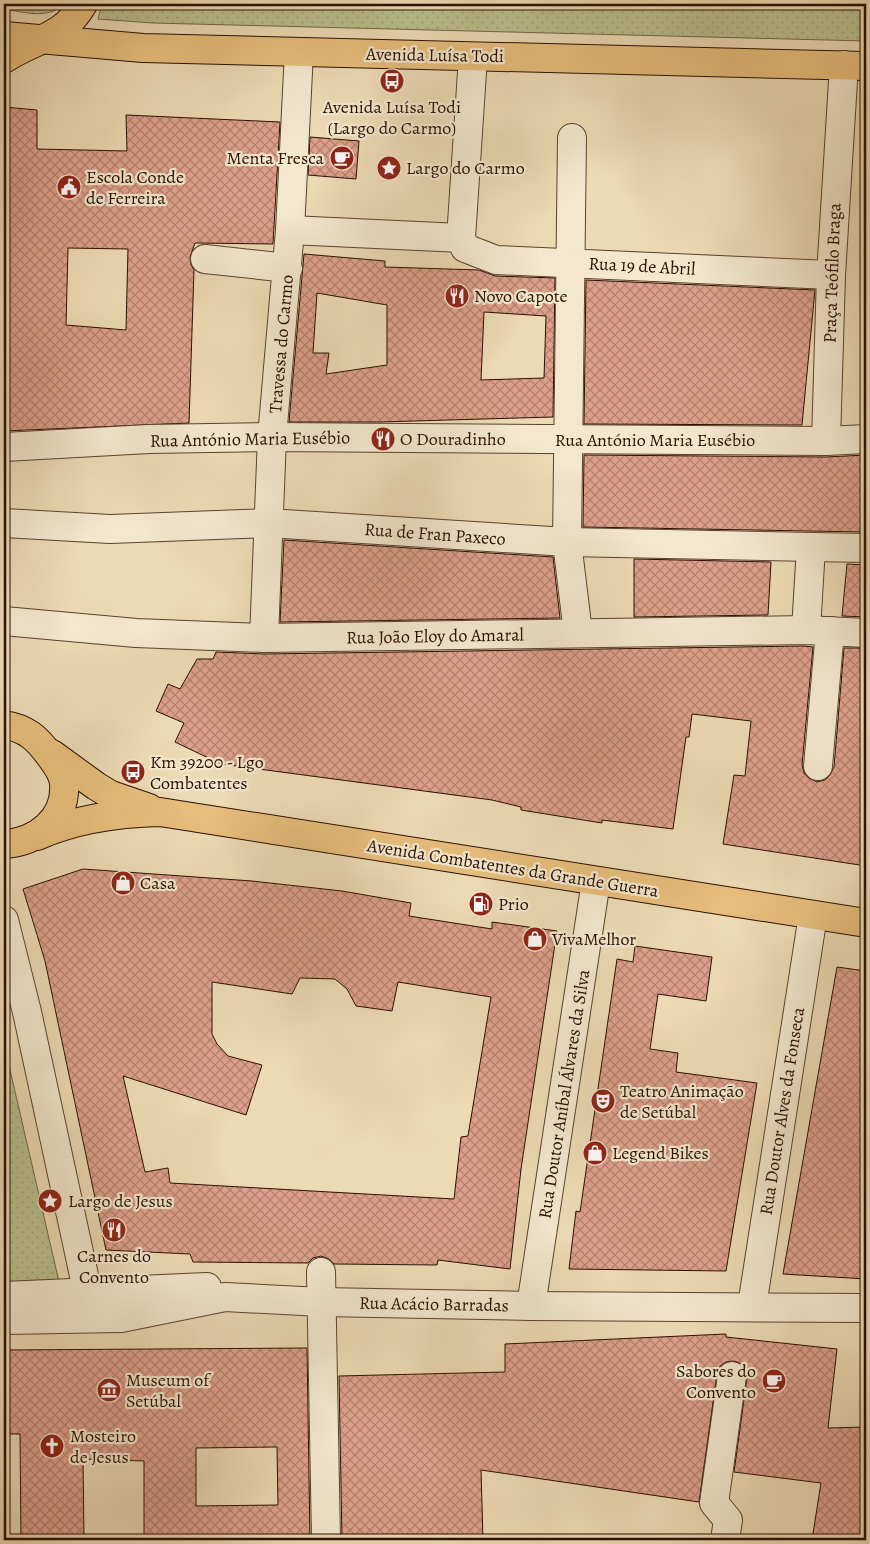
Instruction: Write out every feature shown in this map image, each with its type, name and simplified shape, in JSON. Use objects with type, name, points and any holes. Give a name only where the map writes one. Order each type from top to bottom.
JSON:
[{"type":"main road","points":[[4,59],[20,48],[42,41],[62,30],[75,18],[83,4]]},
{"type":"main road","name":"Avenida Luísa Todi","points":[[4,36],[42,41],[143,48],[855,65]]},
{"type":"main road","points":[[4,725],[28,731],[44,747],[59,768],[64,781],[63,798],[54,819],[37,836]]},
{"type":"main road","name":"Avenida Combatentes da Grande Guerra","points":[[44,747],[111,795],[160,812],[866,923]]},
{"type":"main road","name":"Avenida Combatentes da Grande Guerra","points":[[4,844],[20,843],[69,824],[127,813],[160,812]]},
{"type":"street","points":[[299,52],[290,230],[461,238],[473,57]]},
{"type":"street","name":"Praça Teófilo Braga","points":[[826,441],[831,275],[855,65]]},
{"type":"street","points":[[572,138],[567,542],[578,633]]},
{"type":"street","name":"Travessa do Carmo","points":[[264,638],[272,437],[290,230]]},
{"type":"street","name":"Rua 19 de Abril","points":[[461,238],[465,248],[496,260],[831,275]]},
{"type":"street","points":[[205,259],[288,268]]},
{"type":"street","name":"Rua António Maria Eusébio","points":[[4,447],[149,439],[272,437],[826,441]]},
{"type":"street","points":[[826,441],[866,439]]},
{"type":"street","name":"Rua de Fran Paxeco","points":[[4,523],[110,528],[268,523],[567,542],[866,548]]},
{"type":"street","points":[[811,547],[818,631],[818,766]]},
{"type":"street","name":"Rua João Eloy do Amaral","points":[[4,621],[136,633],[264,638],[818,631],[866,633]]},
{"type":"street","name":"Rua Doutor Aníbal Álvares da Silva","points":[[531,1306],[596,881]]},
{"type":"street","name":"Rua Doutor Alves da Fonseca","points":[[752,1306],[813,915]]},
{"type":"street","points":[[4,920],[88,1294]]},
{"type":"street","points":[[320,1272],[326,1540]]},
{"type":"street","points":[[4,1296],[88,1294],[225,1286],[225,1297]]},
{"type":"street","name":"Rua Acácio Barradas","points":[[4,1320],[121,1318],[225,1297],[321,1302],[531,1306],[866,1308]]},
{"type":"street","points":[[725,1540],[728,1520],[714,1503],[732,1376]]},
{"type":"green space","points":[[4,4],[64,4],[51,12],[35,14],[4,9]]},
{"type":"green space","points":[[102,4],[866,4],[866,41],[153,23],[98,19]]},
{"type":"green space","points":[[4,1044],[60,1286],[4,1287]]},
{"type":"building","points":[[4,107],[37,110],[37,149],[127,151],[126,115],[280,122],[273,244],[195,243],[190,257],[194,270],[189,423],[4,431]],"holes":[[[68,248],[128,249],[126,330],[66,325]]]},
{"type":"building","points":[[310,137],[359,141],[356,179],[308,175]]},
{"type":"building","points":[[304,254],[385,261],[385,267],[479,270],[495,276],[555,278],[553,417],[379,422],[289,422]],"holes":[[[317,293],[387,305],[387,365],[326,374],[329,353],[313,353]],[[484,312],[546,316],[544,378],[481,380]]]},
{"type":"building","points":[[586,280],[815,290],[802,425],[584,424]]},
{"type":"building","points":[[584,455],[826,457],[866,455],[866,532],[583,527]]},
{"type":"building","points":[[284,540],[553,557],[560,618],[280,622]]},
{"type":"building","points":[[634,559],[771,562],[768,615],[634,617]]},
{"type":"building","points":[[847,564],[866,565],[866,617],[842,616]]},
{"type":"building","points":[[813,647],[802,765],[804,773],[817,782],[825,780],[834,767],[844,648],[866,648],[866,866],[723,844],[734,775],[745,776],[751,721],[692,714],[689,737],[686,737],[673,829],[602,820],[602,823],[521,810],[521,807],[492,800],[221,764],[175,742],[184,723],[156,711],[168,684],[180,689],[197,659],[213,659],[216,652],[264,654]]},
{"type":"building","points":[[83,869],[252,881],[342,891],[411,903],[409,916],[492,929],[492,922],[557,931],[521,1169],[510,1269],[438,1260],[437,1265],[334,1264],[329,1259],[321,1256],[313,1258],[308,1263],[193,1262],[190,1254],[106,1250],[45,961],[23,889]],"holes":[[[300,978],[335,979],[347,989],[356,1006],[392,1011],[398,982],[491,997],[468,1136],[461,1137],[454,1199],[170,1183],[168,1168],[145,1172],[123,1076],[246,1115],[262,1065],[228,1056],[217,1044],[212,1034],[212,982],[292,994]]]},
{"type":"building","points":[[635,946],[712,957],[706,1001],[658,994],[650,1049],[678,1053],[676,1072],[757,1083],[726,1271],[569,1269],[576,1211],[580,1212],[617,959],[633,962]]},
{"type":"building","points":[[837,967],[866,971],[866,1279],[783,1274]]},
{"type":"building","points":[[726,1334],[726,1337],[837,1349],[828,1428],[866,1427],[866,1540],[812,1540],[821,1483],[734,1472],[747,1378],[746,1370],[742,1364],[734,1361],[726,1362],[720,1366],[717,1374],[699,1502],[481,1470],[483,1540],[342,1540],[339,1376],[505,1372],[505,1344]]},
{"type":"building","points":[[307,1348],[310,1540],[144,1540],[144,1461],[83,1459],[84,1540],[21,1540],[20,1434],[4,1434],[4,1350]],"holes":[[[277,1447],[278,1505],[196,1506],[196,1448]]]},
{"type":"place","name":"Avenida Luísa Todi (Largo do Carmo)","points":[[392,81]]},
{"type":"place","name":"Menta Fresca","points":[[342,158]]},
{"type":"place","name":"Largo do Carmo","points":[[389,168]]},
{"type":"place","name":"Escola Conde de Ferreira","points":[[69,187]]},
{"type":"place","name":"Novo Capote","points":[[457,296]]},
{"type":"place","name":"O Douradinho","points":[[383,439]]},
{"type":"place","name":"Km 39200 - Lgo Combatentes","points":[[133,772]]},
{"type":"place","name":"Casa","points":[[123,883]]},
{"type":"place","name":"Prio","points":[[481,904]]},
{"type":"place","name":"VivaMelhor","points":[[535,939]]},
{"type":"place","name":"Teatro Animação de Setúbal","points":[[603,1101]]},
{"type":"place","name":"Legend Bikes","points":[[595,1153]]},
{"type":"place","name":"Largo de Jesus","points":[[50,1201]]},
{"type":"place","name":"Carnes do Convento","points":[[114,1230]]},
{"type":"place","name":"Sabores do Convento","points":[[774,1381]]},
{"type":"place","name":"Museum of Setúbal","points":[[109,1390]]},
{"type":"place","name":"Mosteiro de Jesus","points":[[52,1446]]}]
